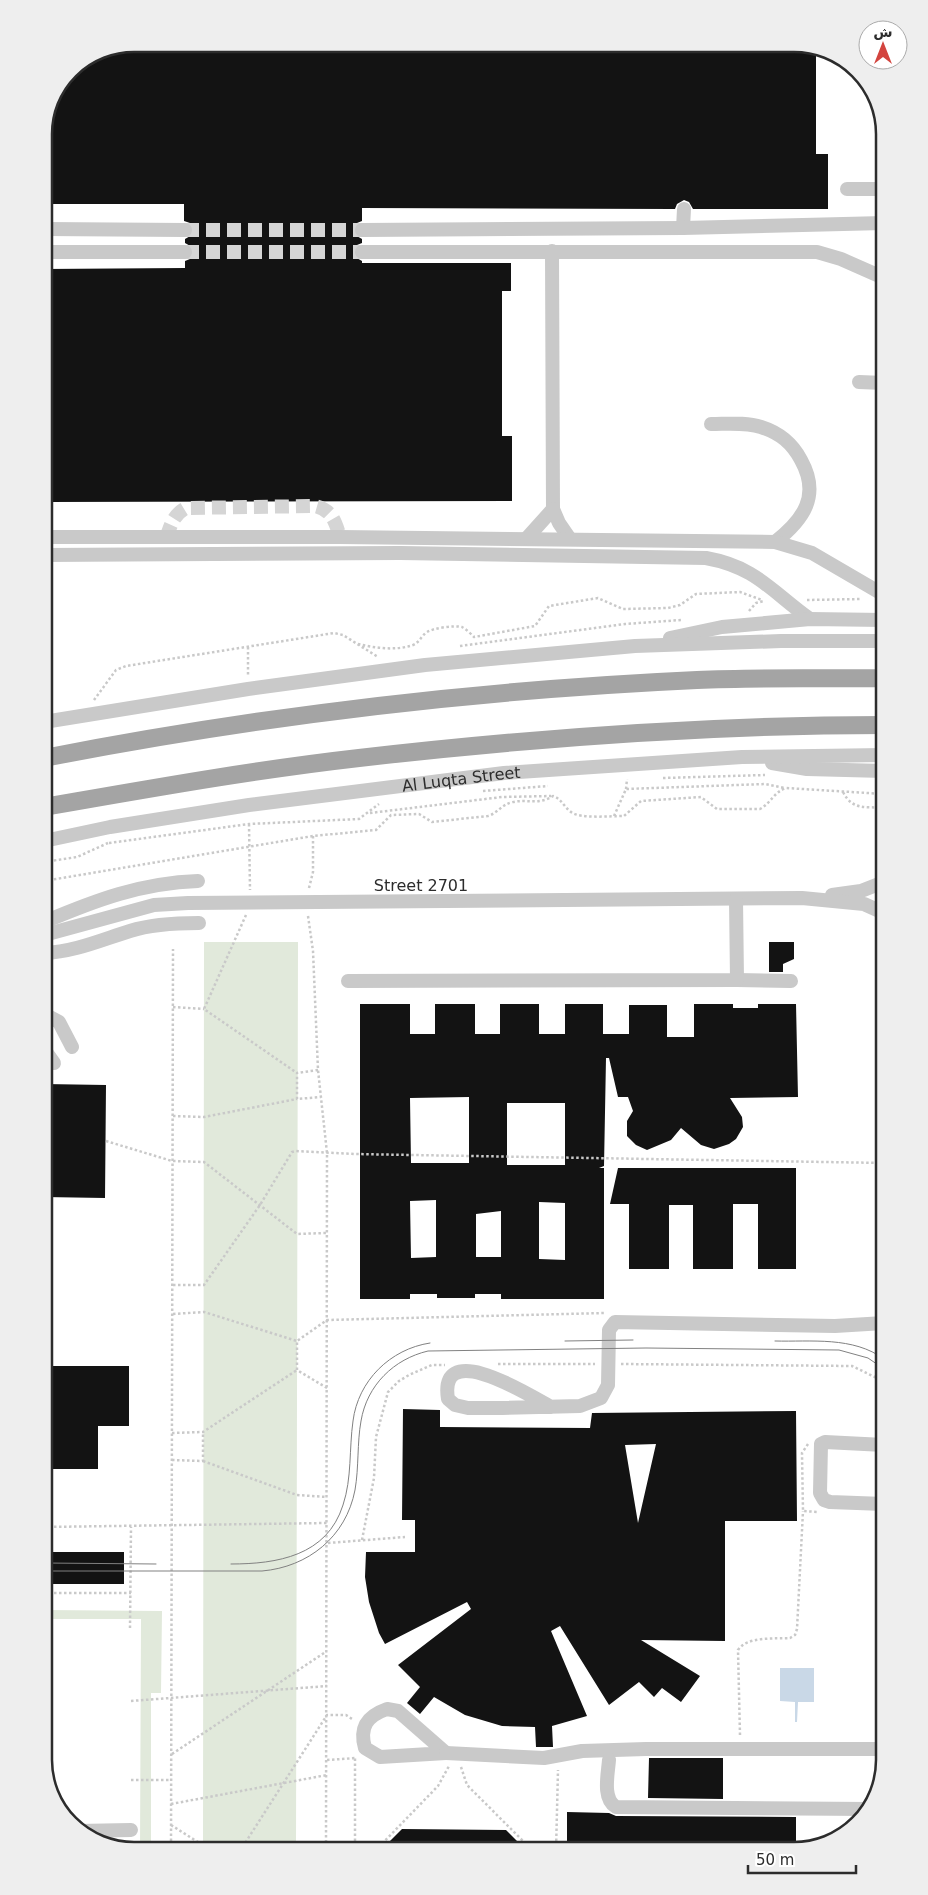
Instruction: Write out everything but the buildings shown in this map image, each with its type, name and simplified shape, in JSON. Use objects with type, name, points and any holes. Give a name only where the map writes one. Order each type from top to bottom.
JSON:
[{"type":"main road","points":[[53,756],[150,737],[239,724],[486,694],[698,680],[876,678]]},
{"type":"main road","name":"Al Luqta Street","points":[[53,806],[357,758],[644,732],[754,726],[876,725]]},
{"type":"street","points":[[847,189],[876,189]]},
{"type":"street","points":[[682,228],[684,209]]},
{"type":"street","points":[[362,230],[682,228],[876,223]]},
{"type":"street","points":[[53,229],[185,230]]},
{"type":"street","points":[[552,251],[553,509],[558,523],[570,539]]},
{"type":"street","points":[[53,252],[185,252]]},
{"type":"street","points":[[362,252],[816,252],[842,258],[876,274]]},
{"type":"street","points":[[860,382],[876,383]]},
{"type":"street","points":[[711,424],[750,425],[779,435],[795,448],[808,472],[810,490],[806,508],[796,524],[775,542]]},
{"type":"street","points":[[527,538],[553,509]]},
{"type":"street","points":[[53,538],[527,538],[775,542],[812,553],[876,590]]},
{"type":"street","points":[[53,555],[400,553],[706,558],[728,562],[750,572],[810,619]]},
{"type":"street","points":[[635,646],[722,627],[810,619],[876,620]]},
{"type":"street","points":[[53,721],[248,689],[425,665],[635,646],[780,641],[876,641]]},
{"type":"street","name":"Al Luqta Street","points":[[53,839],[110,827],[249,806],[504,774],[742,757],[876,755]]},
{"type":"street","points":[[742,757],[807,770],[876,771]]},
{"type":"street","points":[[53,918],[109,895],[170,882],[198,881]]},
{"type":"street","name":"Street 2701","points":[[53,933],[154,905],[250,902],[802,898],[860,891],[876,885]]},
{"type":"street","name":"Street 2701","points":[[802,898],[864,904],[876,909]]},
{"type":"street","points":[[736,899],[737,980]]},
{"type":"street","points":[[52,953],[91,944],[132,930],[168,923],[199,923]]},
{"type":"street","points":[[348,981],[791,981]]},
{"type":"street","points":[[52,1019],[59,1022],[72,1047]]},
{"type":"street","points":[[550,1407],[497,1378],[476,1371],[459,1372],[449,1380],[446,1388],[448,1399],[455,1405],[468,1408],[550,1407],[580,1406],[601,1398],[608,1385],[609,1330],[615,1322],[835,1326],[876,1323]]},
{"type":"street","points":[[876,1445],[825,1442],[821,1444],[820,1493],[824,1500],[830,1502],[876,1508]]},
{"type":"street","points":[[451,1753],[398,1711],[387,1709],[375,1713],[367,1720],[363,1730],[365,1748],[380,1757],[451,1753],[558,1757],[582,1751],[646,1748],[740,1750],[876,1745]]},
{"type":"street","points":[[609,1760],[608,1796],[612,1805],[616,1807],[859,1809]]},
{"type":"street","points":[[94,1831],[131,1830]]},
{"type":"path","points":[[356,643],[377,648],[412,646],[420,642],[425,634],[432,630],[454,627],[463,628],[474,637],[524,629],[535,626],[549,606],[587,598],[598,598],[623,609],[668,608],[680,605],[696,594],[740,592],[763,601]]},
{"type":"path","points":[[458,647],[625,624]]},
{"type":"path","points":[[88,703],[94,699],[116,670],[126,666],[334,633],[344,635],[374,656],[382,658]]},
{"type":"path","points":[[248,647],[248,689]]},
{"type":"path","points":[[656,778],[769,775]]},
{"type":"path","points":[[618,780],[636,778]]},
{"type":"path","points":[[614,816],[626,789],[627,779]]},
{"type":"path","points":[[626,789],[765,784],[786,788],[876,794]]},
{"type":"path","points":[[475,792],[551,785]]},
{"type":"path","points":[[370,813],[502,797],[553,796],[559,798],[571,812],[579,816],[624,816],[641,801],[700,797],[717,809],[760,808],[767,806],[778,791],[786,788]]},
{"type":"path","points":[[843,792],[849,803],[854,806],[876,807]]},
{"type":"path","points":[[53,880],[313,836],[376,830],[391,814],[419,814],[432,822],[488,816],[494,814],[503,805],[514,801],[540,801],[553,796]]},
{"type":"path","points":[[89,847],[249,824],[359,819],[383,802]]},
{"type":"path","points":[[249,824],[250,872]]},
{"type":"path","points":[[313,836],[313,872],[307,902],[313,951],[318,1070],[327,1153],[326,1842]]},
{"type":"path","points":[[53,861],[77,858],[108,843]]},
{"type":"path","points":[[204,1009],[250,902]]},
{"type":"path","points":[[171,1842],[173,949]]},
{"type":"path","points":[[173,1008],[204,1009],[297,1073],[318,1070]]},
{"type":"path","points":[[297,1073],[297,1099]]},
{"type":"path","points":[[172,1116],[204,1117],[297,1099],[321,1097]]},
{"type":"path","points":[[106,1141],[172,1161],[204,1162],[297,1234],[327,1233]]},
{"type":"path","points":[[172,1285],[204,1285],[260,1206],[292,1152],[300,1150],[327,1153],[876,1163]]},
{"type":"path","points":[[172,1314],[204,1312],[297,1341]]},
{"type":"path","points":[[297,1341],[327,1320]]},
{"type":"path","points":[[297,1341],[297,1370]]},
{"type":"path","points":[[490,1364],[852,1366],[876,1378]]},
{"type":"path","points":[[362,1540],[374,1478],[376,1437],[388,1392],[398,1381],[409,1374],[432,1365],[452,1365]]},
{"type":"path","points":[[297,1370],[327,1388]]},
{"type":"path","points":[[172,1432],[203,1432],[297,1370]]},
{"type":"path","points":[[203,1432],[203,1461]]},
{"type":"path","points":[[740,1750],[738,1650],[742,1644],[749,1642],[790,1638],[796,1635],[803,1512],[802,1453],[808,1444],[821,1444]]},
{"type":"path","points":[[172,1460],[203,1461],[297,1494],[327,1497]]},
{"type":"path","points":[[803,1512],[821,1512]]},
{"type":"path","points":[[52,1527],[327,1523]]},
{"type":"path","points":[[130,1628],[131,1526]]},
{"type":"path","points":[[328,1543],[405,1536]]},
{"type":"path","points":[[52,1593],[131,1592]]},
{"type":"path","points":[[171,1754],[327,1651]]},
{"type":"path","points":[[131,1701],[327,1686]]},
{"type":"path","points":[[327,1715],[346,1715],[363,1730]]},
{"type":"path","points":[[246,1842],[327,1715]]},
{"type":"path","points":[[384,1842],[438,1786],[451,1753]]},
{"type":"path","points":[[451,1753],[467,1784],[524,1842]]},
{"type":"path","points":[[327,1760],[380,1757]]},
{"type":"path","points":[[556,1842],[558,1757]]},
{"type":"path","points":[[354,1842],[355,1758]]},
{"type":"path","points":[[171,1804],[327,1774]]},
{"type":"path","points":[[131,1780],[171,1780]]},
{"type":"path","points":[[171,1825],[198,1842]]},
{"type":"shaded area","points":[[204,942],[298,942],[296,1842],[203,1842]]},
{"type":"shaded area","points":[[52,1610],[162,1611],[161,1693],[151,1693],[151,1842],[140,1842],[141,1619],[52,1619]]},
{"type":"water","points":[[780,1668],[814,1668],[814,1702],[798,1702],[797,1722],[795,1722],[795,1702],[780,1701]]},
{"type":"tunnel","points":[[185,230],[362,230]]},
{"type":"tunnel","points":[[185,252],[362,252]]},
{"type":"tunnel","points":[[166,538],[175,517],[186,508],[315,506],[329,513],[340,537]]},
{"type":"tram line","points":[[565,1341],[633,1340]]},
{"type":"tram line","points":[[775,1341],[845,1343],[876,1354]]},
{"type":"tram line","points":[[231,1564],[248,1564],[282,1559],[298,1554],[313,1546],[325,1536],[335,1522],[346,1495],[353,1421],[356,1406],[369,1380],[378,1369],[402,1352],[415,1346],[430,1343]]},
{"type":"tram line","points":[[52,1571],[262,1571],[295,1563],[309,1556],[334,1535],[350,1507],[355,1490],[361,1421],[369,1396],[376,1385],[393,1367],[404,1360],[428,1351],[646,1348],[839,1350],[868,1358],[876,1364]]},
{"type":"tram line","points":[[52,1563],[156,1564]]}]
